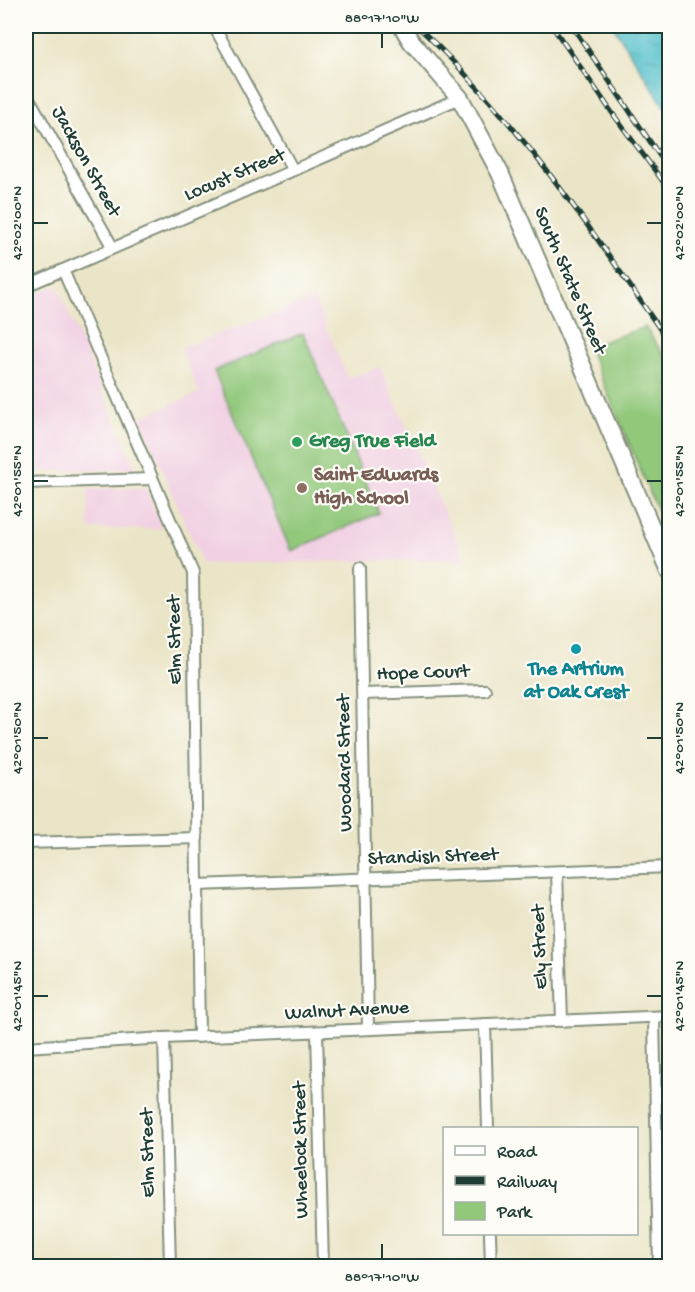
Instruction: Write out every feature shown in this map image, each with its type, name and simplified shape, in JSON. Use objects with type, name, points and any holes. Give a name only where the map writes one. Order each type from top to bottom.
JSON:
[{"type":"main road","name":"South State Street","points":[[402,26],[411,41],[460,98],[500,173],[669,571]]},
{"type":"street","points":[[214,26],[293,170]]},
{"type":"street","name":"Jackson Street","points":[[26,93],[113,248]]},
{"type":"street","name":"Locust Street","points":[[26,286],[460,98]]},
{"type":"street","name":"Elm Street","points":[[63,270],[193,573],[199,1037]]},
{"type":"street","points":[[26,483],[152,479]]},
{"type":"street","name":"Woodard Street","points":[[360,568],[368,1029]]},
{"type":"street","name":"Hope Court","points":[[363,694],[485,690]]},
{"type":"street","points":[[26,843],[197,838]]},
{"type":"street","name":"Standish Street","points":[[197,885],[669,867]]},
{"type":"street","name":"Ely Street","points":[[557,872],[562,1021]]},
{"type":"street","name":"Walnut Avenue","points":[[26,1047],[164,1038],[669,1016]]},
{"type":"street","points":[[654,1017],[659,1266]]},
{"type":"street","points":[[485,1024],[488,1127]]},
{"type":"street","name":"Wheelock Street","points":[[317,1032],[323,1266]]},
{"type":"street","name":"Elm Street","points":[[164,1038],[170,1266]]},
{"type":"street","points":[[490,1235],[491,1266]]},
{"type":"shaded area","points":[[54,286],[58,288],[134,469],[26,471],[26,298]]},
{"type":"shaded area","name":"Saint Edwards High School","points":[[314,299],[348,378],[380,367],[465,559],[203,564],[140,418],[199,393],[181,348]]},
{"type":"shaded area","points":[[142,488],[147,491],[162,529],[89,529],[88,489]]},
{"type":"green space","points":[[645,327],[669,363],[669,538],[588,347]]},
{"type":"green space","name":"Greg True Field","points":[[303,333],[379,513],[291,551],[214,371]]},
{"type":"water","points":[[613,26],[669,26],[669,114]]},
{"type":"railway","points":[[417,26],[488,99],[521,138],[582,218],[670,344]]},
{"type":"railway","points":[[552,26],[670,191]]},
{"type":"railway","points":[[572,26],[670,171]]},
{"type":"place","name":"Greg True Field","points":[[297,442]]},
{"type":"place","name":"Saint Edwards High School","points":[[302,488]]},
{"type":"place","name":"The Artrium at Oak Crest","points":[[576,649]]}]
